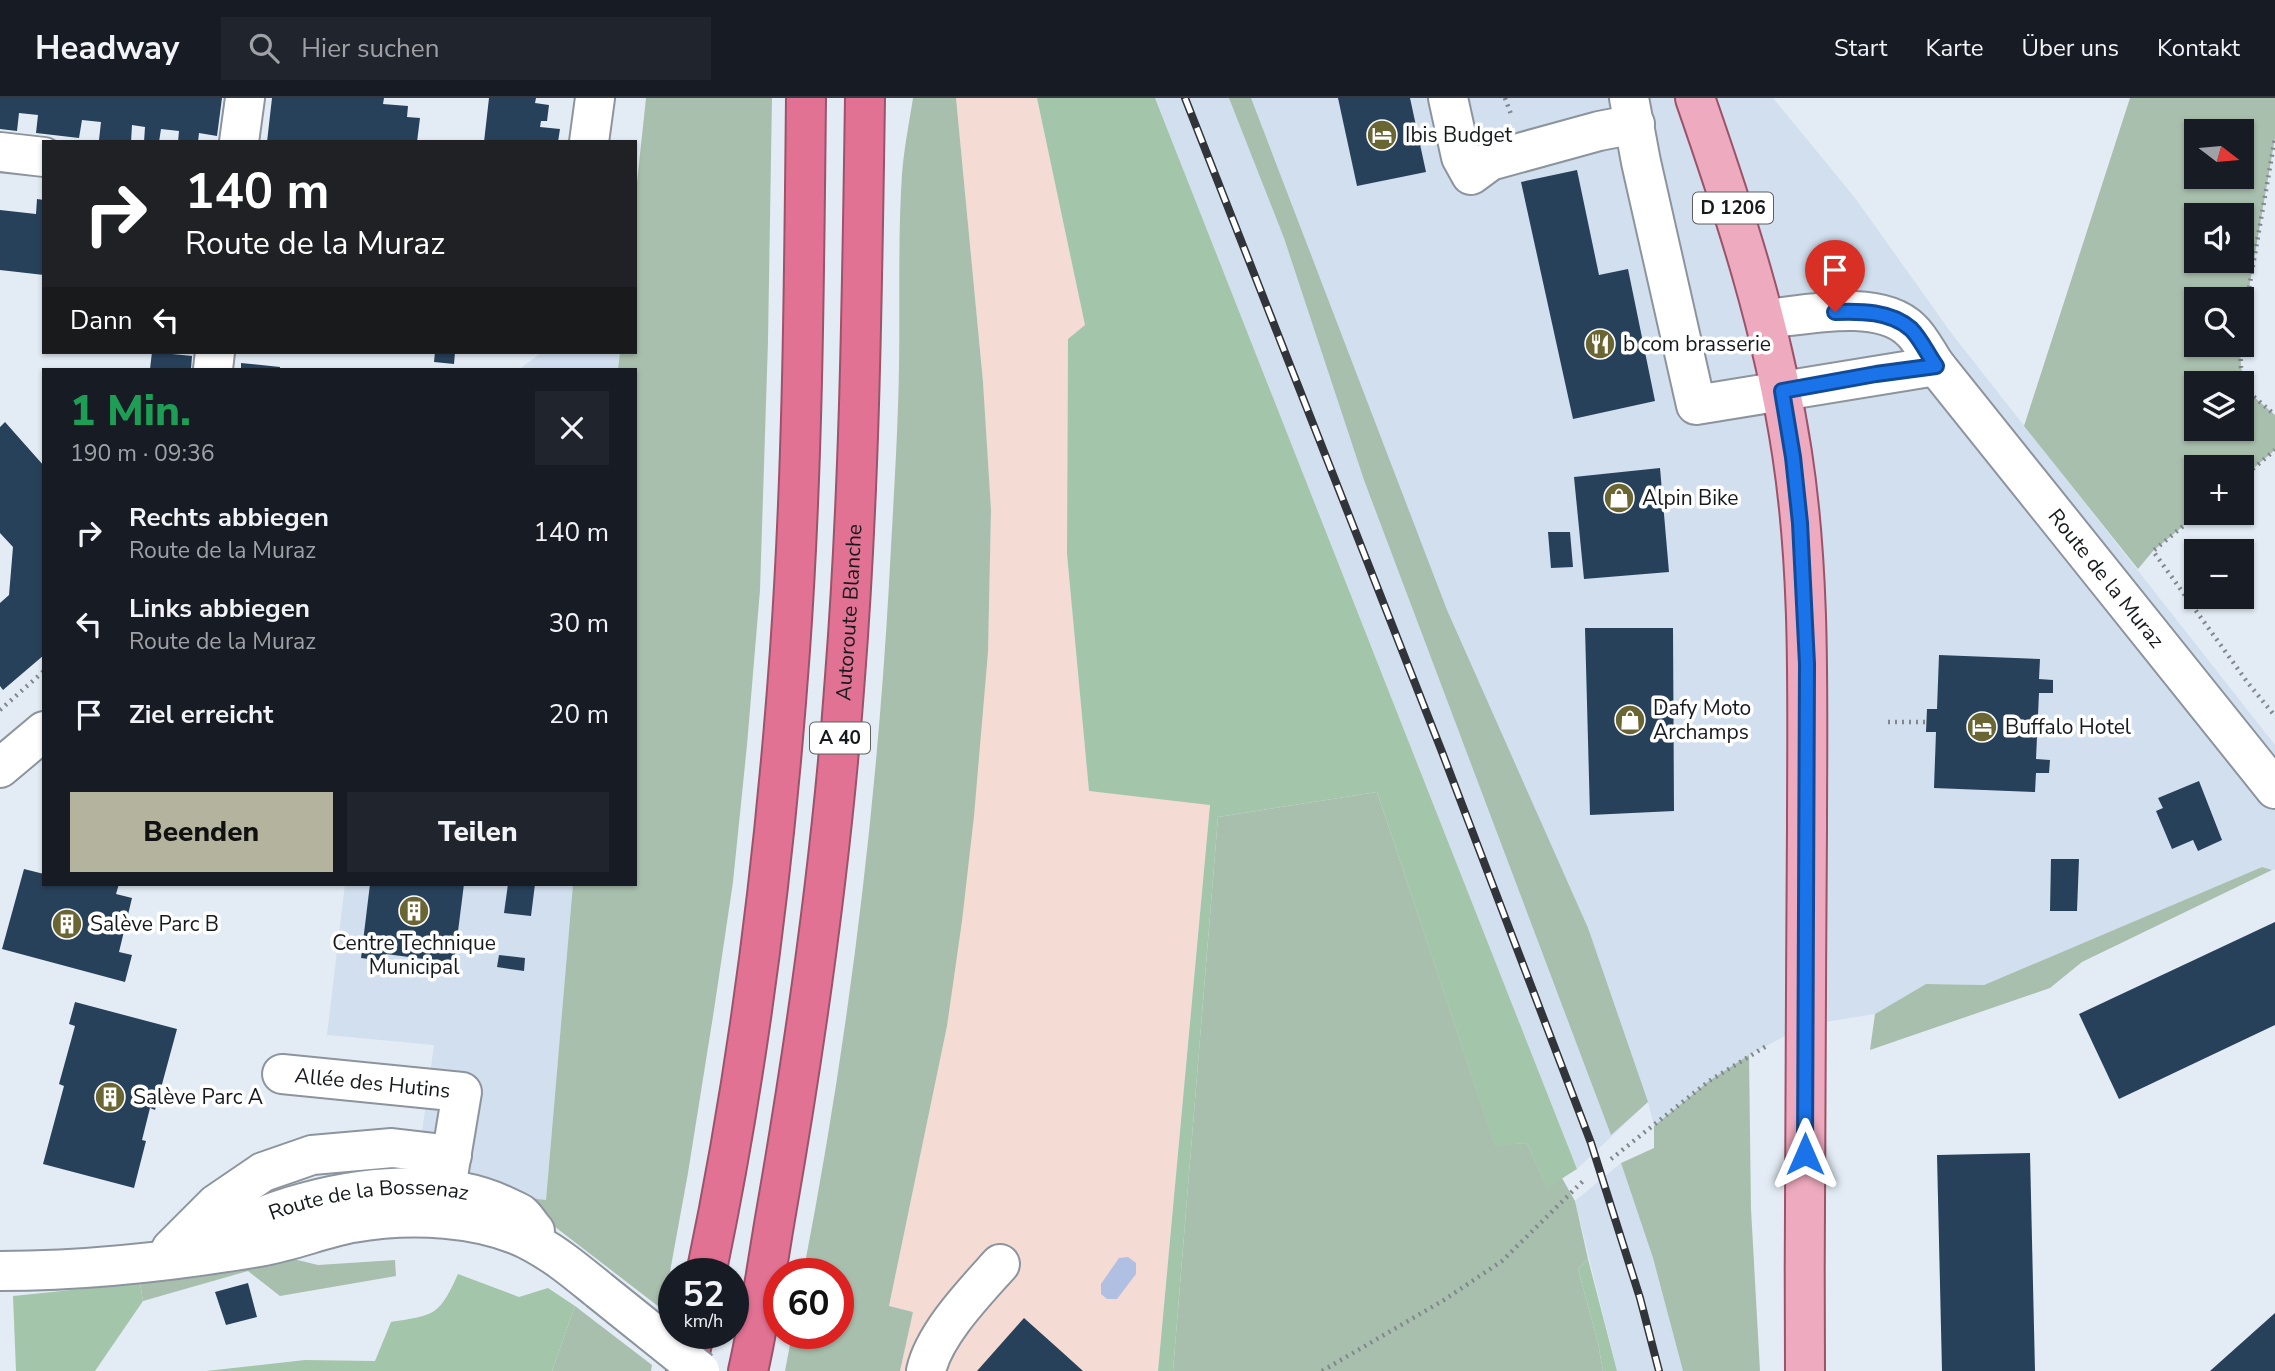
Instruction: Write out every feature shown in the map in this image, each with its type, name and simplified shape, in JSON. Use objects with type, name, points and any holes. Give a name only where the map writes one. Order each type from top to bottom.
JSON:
[{"type":"highway","name":"A 40","points":[[709,1258],[762,937],[790,649],[803,322],[806,98]]},
{"type":"highway","name":"Autoroute Blanche","points":[[748,1371],[798,1089],[834,811],[846,674],[855,496],[865,98]]},
{"type":"highway","points":[[686,1371],[691,1349]]},
{"type":"main road","name":"D 1206","points":[[1695,98],[1735,213],[1766,319],[1782,391],[1800,523],[1806,638],[1805,1371]]},
{"type":"street","points":[[239,140],[245,98]]},
{"type":"street","points":[[589,140],[595,98]]},
{"type":"street","points":[[1448,98],[1461,157],[1471,175],[1490,161],[1599,131],[1632,111],[1696,405],[1936,366]]},
{"type":"street","points":[[0,152],[42,157]]},
{"type":"street","name":"Route de la Muraz","points":[[1766,319],[1852,311],[1890,317],[1909,328],[1936,366],[2275,789]]},
{"type":"street","points":[[0,768],[42,733]]},
{"type":"street","name":"Allée des Hutins","points":[[282,1074],[462,1092],[447,1187]]},
{"type":"street","name":"Route de la Bossenaz","points":[[165,1260],[216,1204],[263,1172],[312,1155],[392,1148],[447,1187],[490,1199],[521,1214],[555,1256],[700,1371]]},
{"type":"street","name":"Route de la Bossenaz","points":[[0,1270],[123,1266],[267,1245],[350,1224],[415,1216],[447,1187]]},
{"type":"street","points":[[926,1371],[927,1363],[950,1323],[999,1264]]},
{"type":"path","points":[[2249,287],[2275,138]]},
{"type":"path","points":[[2241,357],[2246,390],[2275,415]]},
{"type":"path","points":[[2254,468],[2275,450]]},
{"type":"path","points":[[2184,525],[2152,551],[2275,716]]},
{"type":"path","points":[[0,710],[42,673]]},
{"type":"path","points":[[1888,722],[1927,722]]},
{"type":"path","points":[[1611,1159],[1709,1081],[1749,1055],[1806,1025]]},
{"type":"path","points":[[1322,1371],[1444,1300],[1502,1261],[1583,1181]]},
{"type":"shaded area","points":[[956,98],[1037,98],[1085,325],[1068,339],[1067,554],[1089,791],[1210,804],[1158,1371],[900,1371],[913,1312],[889,1306],[947,1026],[988,652],[991,510],[983,382]]},
{"type":"shaded area","points":[[1155,98],[1773,98],[1855,198],[1952,334],[2275,745],[2275,869],[2262,867],[1984,985],[1926,984],[1875,1014],[1806,1025],[1749,1055],[1709,1081],[1654,1126],[1648,1102],[1577,1169]]},
{"type":"shaded area","points":[[539,354],[620,354],[618,368],[521,368]]},
{"type":"shaded area","points":[[345,886],[573,886],[546,1201],[477,1189],[417,1168],[434,1045],[327,1035]]},
{"type":"shaded area","points":[[1621,1163],[1653,1258],[1683,1371],[1617,1371],[1575,1201]]},
{"type":"green space","points":[[646,98],[772,98],[760,590],[747,745],[733,882],[714,1010],[672,1258],[658,1258],[658,1306],[550,1223],[528,1198],[546,1200],[573,886],[637,886],[637,368],[618,368],[620,354],[637,354],[637,182]]},
{"type":"green space","points":[[913,98],[956,98],[983,382],[991,510],[988,652],[974,816],[947,1026],[889,1306],[913,1312],[900,1371],[785,1371],[789,1349],[854,1349],[854,1258],[806,1258],[846,1017],[876,758],[897,428],[900,232],[905,146]]},
{"type":"green space","points":[[1037,98],[1155,98],[1577,1169],[1547,1188],[1527,1143],[1495,1146],[1377,792],[1218,817],[1173,1371],[1158,1371],[1210,805],[1089,791],[1067,554],[1068,339],[1085,325]]},
{"type":"green space","points":[[1229,98],[1251,98],[1447,610],[1588,928],[1648,1102],[1611,1135],[1364,480],[1284,238]]},
{"type":"green space","points":[[2130,98],[2275,98],[2275,138],[2254,260],[2254,203],[2184,203],[2184,273],[2252,273],[2249,287],[2184,287],[2184,357],[2241,357],[2242,371],[2184,371],[2184,441],[2254,441],[2254,397],[2275,415],[2275,450],[2254,468],[2254,455],[2184,455],[2184,525],[2153,551],[2138,569],[2024,426]]},
{"type":"green space","points":[[1377,792],[1495,1145],[1527,1143],[1547,1187],[1562,1178],[1575,1201],[1588,1259],[1578,1269],[1603,1371],[1173,1371],[1218,817]]},
{"type":"green space","points":[[2262,867],[2272,870],[2082,962],[2050,988],[1870,1050],[1875,1014],[1926,984],[1984,985]]},
{"type":"green space","points":[[1749,1055],[1751,1209],[1760,1371],[1683,1371],[1653,1258],[1621,1163],[1654,1148],[1654,1126],[1709,1081]]},
{"type":"green space","points":[[273,1254],[318,1265],[395,1260],[396,1276],[280,1296],[248,1271],[143,1301],[140,1283]]},
{"type":"green space","points":[[1588,1259],[1617,1371],[1603,1371],[1578,1269]]},
{"type":"green space","points":[[458,1274],[519,1297],[548,1288],[575,1306],[552,1371],[206,1371],[305,1360],[375,1361],[391,1322],[427,1315],[434,1311],[446,1298]]},
{"type":"green space","points":[[140,1283],[143,1301],[95,1371],[16,1371],[13,1296]]},
{"type":"green space","points":[[575,1306],[652,1365],[651,1371],[552,1371]]},
{"type":"water","points":[[1128,1257],[1136,1263],[1136,1274],[1117,1299],[1107,1299],[1101,1294],[1101,1284],[1119,1258]]},
{"type":"building","points":[[0,98],[222,98],[217,136],[199,133],[198,140],[178,140],[179,131],[161,129],[159,140],[144,140],[145,127],[132,125],[131,140],[99,140],[101,122],[82,120],[79,138],[36,133],[38,115],[19,113],[17,131],[0,129]]},
{"type":"building","points":[[272,98],[384,98],[383,104],[408,106],[407,117],[420,118],[417,140],[267,140]]},
{"type":"building","points":[[489,98],[536,98],[535,103],[549,105],[547,121],[541,121],[540,127],[560,129],[558,140],[484,140]]},
{"type":"building","name":"Ibis Budget","points":[[1338,98],[1410,98],[1426,172],[1357,186]]},
{"type":"building","name":"b com brasserie","points":[[1577,170],[1599,275],[1628,269],[1655,401],[1573,419],[1521,182]]},
{"type":"building","points":[[37,199],[42,200],[42,275],[0,270],[0,210],[36,214]]},
{"type":"building","points":[[152,354],[192,356],[191,368],[150,368]]},
{"type":"building","points":[[435,354],[455,354],[454,364],[434,362]]},
{"type":"building","points":[[241,363],[280,367],[280,368],[241,368]]},
{"type":"building","points":[[5,422],[42,464],[42,657],[3,690],[0,686],[0,603],[9,595],[13,547],[0,533],[0,427]]},
{"type":"building","points":[[1660,468],[1669,572],[1584,579],[1574,477]]},
{"type":"building","points":[[1548,532],[1570,532],[1573,567],[1551,568]]},
{"type":"building","name":"Dafy Moto Archamps","points":[[1585,628],[1673,628],[1674,811],[1590,815]]},
{"type":"building","name":"Buffalo Hotel","points":[[1939,655],[2040,659],[2039,679],[2053,680],[2053,693],[2039,693],[2036,759],[2050,760],[2049,773],[2036,773],[2035,792],[1934,788],[1936,732],[1926,732],[1927,709],[1937,709]]},
{"type":"building","points":[[2199,781],[2222,840],[2198,851],[2193,840],[2172,849],[2156,811],[2163,808],[2158,798]]},
{"type":"building","points":[[2051,859],[2079,859],[2077,911],[2050,911]]},
{"type":"building","name":"Salève Parc B","points":[[24,869],[42,874],[42,886],[118,886],[116,894],[132,898],[119,952],[132,955],[125,982],[2,949]]},
{"type":"building","name":"Centre Technique Municipal","points":[[370,886],[464,886],[454,963],[386,954],[386,961],[361,958]]},
{"type":"building","points":[[508,886],[535,886],[531,916],[504,913]]},
{"type":"building","points":[[2275,922],[2275,1025],[2119,1099],[2079,1014]]},
{"type":"building","points":[[499,955],[525,958],[524,971],[497,967]]},
{"type":"building","name":"Salève Parc A","points":[[75,1002],[177,1029],[155,1110],[150,1108],[142,1140],[146,1141],[134,1188],[43,1164],[64,1086],[59,1084],[75,1026],[69,1024]]},
{"type":"building","points":[[2030,1153],[2035,1371],[1942,1371],[1937,1155]]},
{"type":"building","points":[[248,1283],[257,1317],[226,1325],[215,1292]]},
{"type":"building","points":[[2275,1313],[2275,1371],[2210,1371]]},
{"type":"building","points":[[1024,1318],[1062,1352],[1083,1371],[977,1371]]},
{"type":"railway","points":[[1185,98],[1442,752],[1591,1143],[1640,1298],[1659,1371]]},
{"type":"place","name":"Ibis Budget","points":[[1382,135]]},
{"type":"place","name":"b com brasserie","points":[[1600,344]]},
{"type":"place","name":"Alpin Bike","points":[[1619,498]]},
{"type":"place","name":"Dafy Moto Archamps","points":[[1630,720]]},
{"type":"place","name":"Buffalo Hotel","points":[[1982,727]]},
{"type":"place","name":"Centre Technique Municipal","points":[[414,911]]},
{"type":"place","name":"Salève Parc B","points":[[67,924]]},
{"type":"place","name":"Salève Parc A","points":[[110,1097]]},
{"type":"route","points":[[1805,1154],[1807,664],[1800,523],[1782,391],[1936,366],[1913,332],[1890,317],[1852,311],[1835,312]]}]
